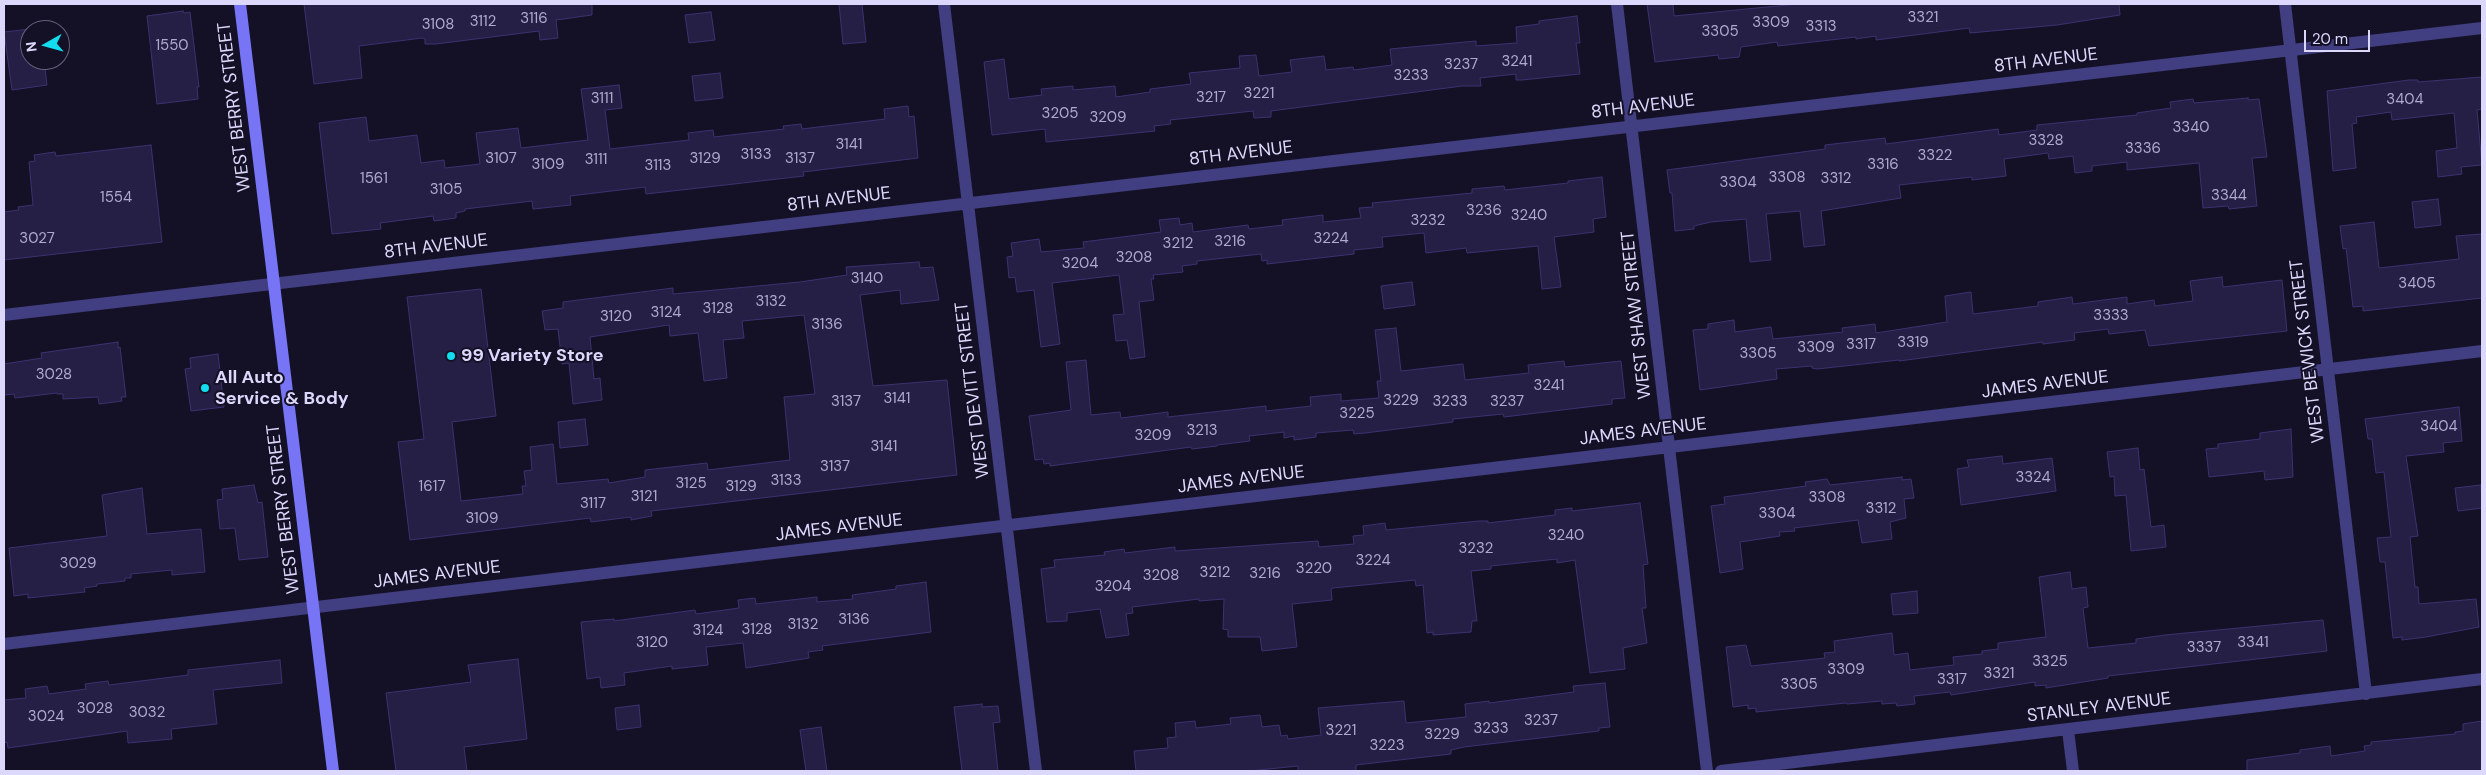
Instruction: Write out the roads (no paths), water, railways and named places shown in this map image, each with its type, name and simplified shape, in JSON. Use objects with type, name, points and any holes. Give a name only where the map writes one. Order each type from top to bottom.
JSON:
[{"type":"main road","name":"WEST BERRY STREET","points":[[240,4],[333,771]]},
{"type":"street","name":"WEST DEVITT STREET","points":[[944,4],[1036,771]]},
{"type":"street","name":"WEST SHAW STREET","points":[[1617,4],[1707,771]]},
{"type":"street","name":"WEST BEWICK STREET","points":[[2285,4],[2366,694]]},
{"type":"street","name":"8TH AVENUE","points":[[4,315],[2482,28]]},
{"type":"street","name":"JAMES AVENUE","points":[[4,644],[2482,350]]},
{"type":"street","name":"STANLEY AVENUE","points":[[1720,771],[2482,680]]},
{"type":"street","points":[[2068,730],[2073,771]]},
{"type":"place","name":"99 Variety Store","points":[[451,356]]},
{"type":"place","name":"All Auto Service & Body","points":[[205,388]]}]
